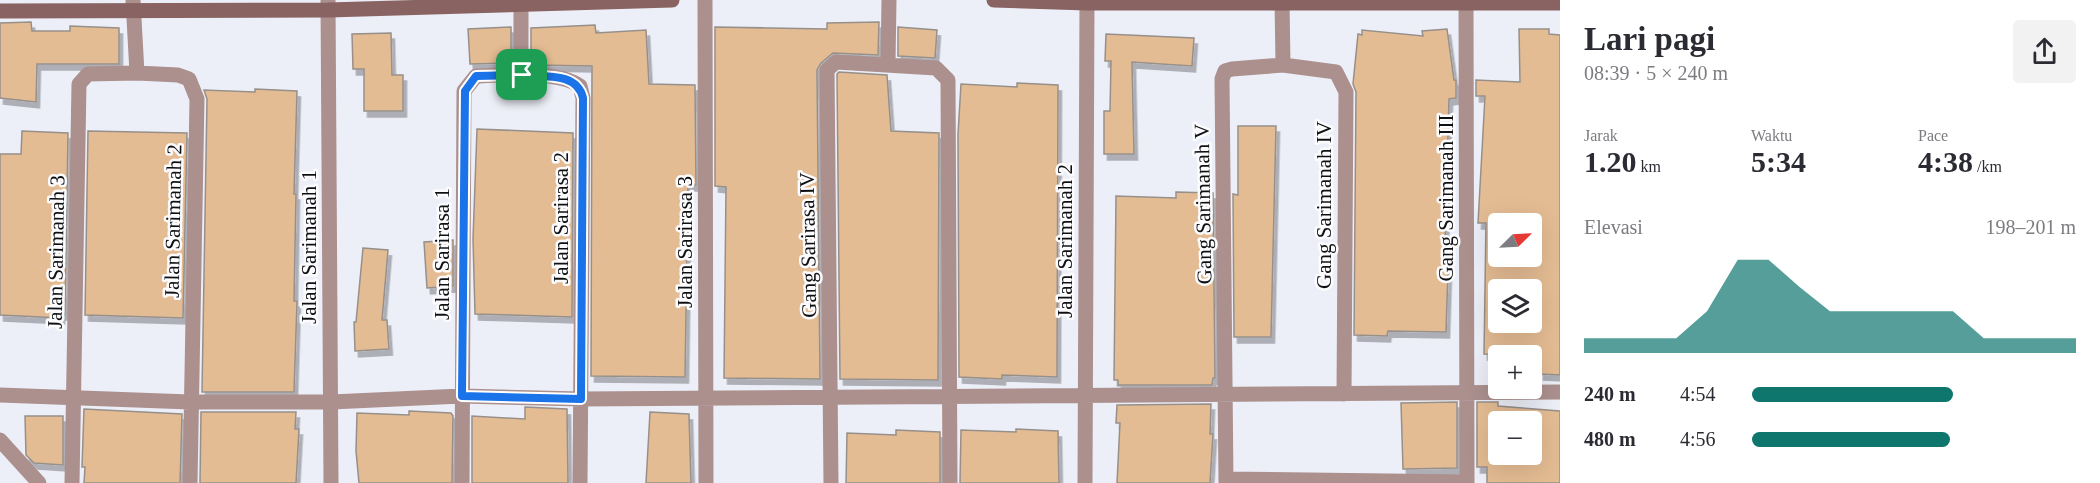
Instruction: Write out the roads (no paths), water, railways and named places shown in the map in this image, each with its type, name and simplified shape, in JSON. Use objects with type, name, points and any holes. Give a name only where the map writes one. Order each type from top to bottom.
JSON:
[{"type":"street","points":[[0,10],[133,5],[328,5],[672,0]]},
{"type":"street","name":"Jalan Sarirasa 3","points":[[705,0],[706,483]]},
{"type":"street","points":[[888,63],[889,0]]},
{"type":"street","points":[[994,0],[1560,3]]},
{"type":"street","name":"Jalan Sarimanah 2","points":[[1085,483],[1088,1]]},
{"type":"street","points":[[1282,1],[1283,65]]},
{"type":"street","name":"Gang Sarimanah III","points":[[1466,1],[1467,483]]},
{"type":"street","points":[[521,2],[522,75]]},
{"type":"street","points":[[133,5],[137,73]]},
{"type":"street","name":"Jalan Sarimanah 1","points":[[328,5],[331,483]]},
{"type":"street","name":"Gang Sarirasa IV","points":[[831,483],[827,70],[836,62],[888,63],[936,68],[948,81],[950,483]]},
{"type":"street","name":"Gang Sarimanah IV","points":[[1283,65],[1336,72],[1346,92],[1344,394]]},
{"type":"street","name":"Gang Sarimanah V","points":[[1226,481],[1228,396],[1222,79],[1225,71],[1232,69],[1283,65]]},
{"type":"street","name":"Jalan Sarimanah 2","points":[[137,73],[178,75],[189,79],[197,99],[190,483]]},
{"type":"street","name":"Jalan Sarimanah 3","points":[[72,483],[79,84],[81,78],[88,74],[137,73]]},
{"type":"street","name":"Jalan Sarirasa 1","points":[[462,483],[465,91],[476,76],[522,75]]},
{"type":"street","name":"Jalan Sarirasa 2","points":[[522,75],[572,80],[580,86],[583,98],[580,483]]},
{"type":"street","points":[[0,395],[190,402],[331,402],[462,396],[706,399],[950,395],[1228,396],[1560,392]]},
{"type":"street","points":[[0,440],[39,483]]},
{"type":"street","points":[[1226,481],[1467,483]]}]
